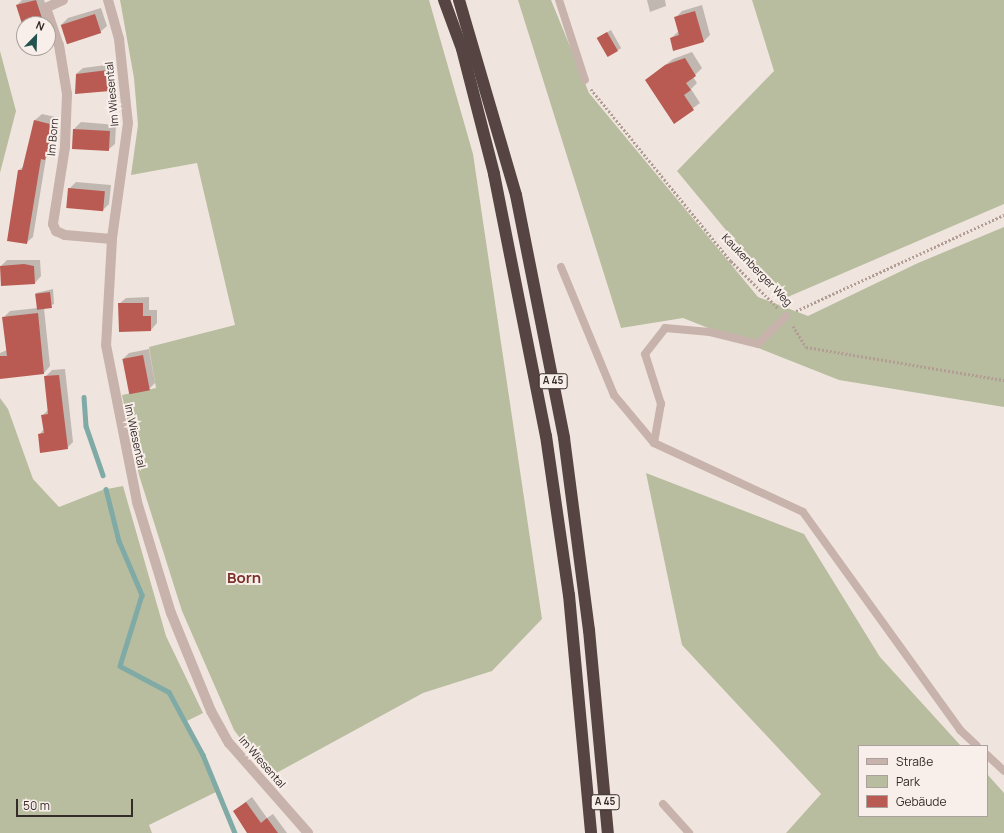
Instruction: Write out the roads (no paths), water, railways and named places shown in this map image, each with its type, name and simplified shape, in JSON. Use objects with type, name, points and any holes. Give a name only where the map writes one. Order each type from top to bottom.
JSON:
[{"type":"highway","name":"A 45","points":[[444,0],[462,49],[494,174],[546,436],[569,595],[584,772],[591,833]]},
{"type":"highway","name":"A 45","points":[[459,0],[516,195],[564,438],[589,630],[608,833]]},
{"type":"street","name":"Im Born","points":[[63,0],[46,8],[59,45],[67,94],[65,147],[53,224],[56,231],[65,235],[112,239]]},
{"type":"street","name":"Im Wiesental","points":[[108,0],[119,39],[128,123],[112,239],[106,338],[114,395],[137,502],[170,613],[211,711],[229,743],[308,833]]},
{"type":"lane","points":[[559,0],[585,80]]},
{"type":"lane","points":[[561,267],[614,396],[654,443],[803,512],[960,730],[976,745]]},
{"type":"lane","points":[[654,443],[661,404],[645,354],[665,328],[710,332],[758,344],[786,316]]},
{"type":"lane","points":[[988,756],[1004,770]]},
{"type":"lane","points":[[664,804],[689,833]]},
{"type":"waterway","points":[[84,397],[86,426],[103,475]]},
{"type":"waterway","points":[[106,489],[119,541],[142,595],[120,666],[169,692],[203,755],[235,833]]},
{"type":"district","name":"Born","points":[[244,578]]}]
